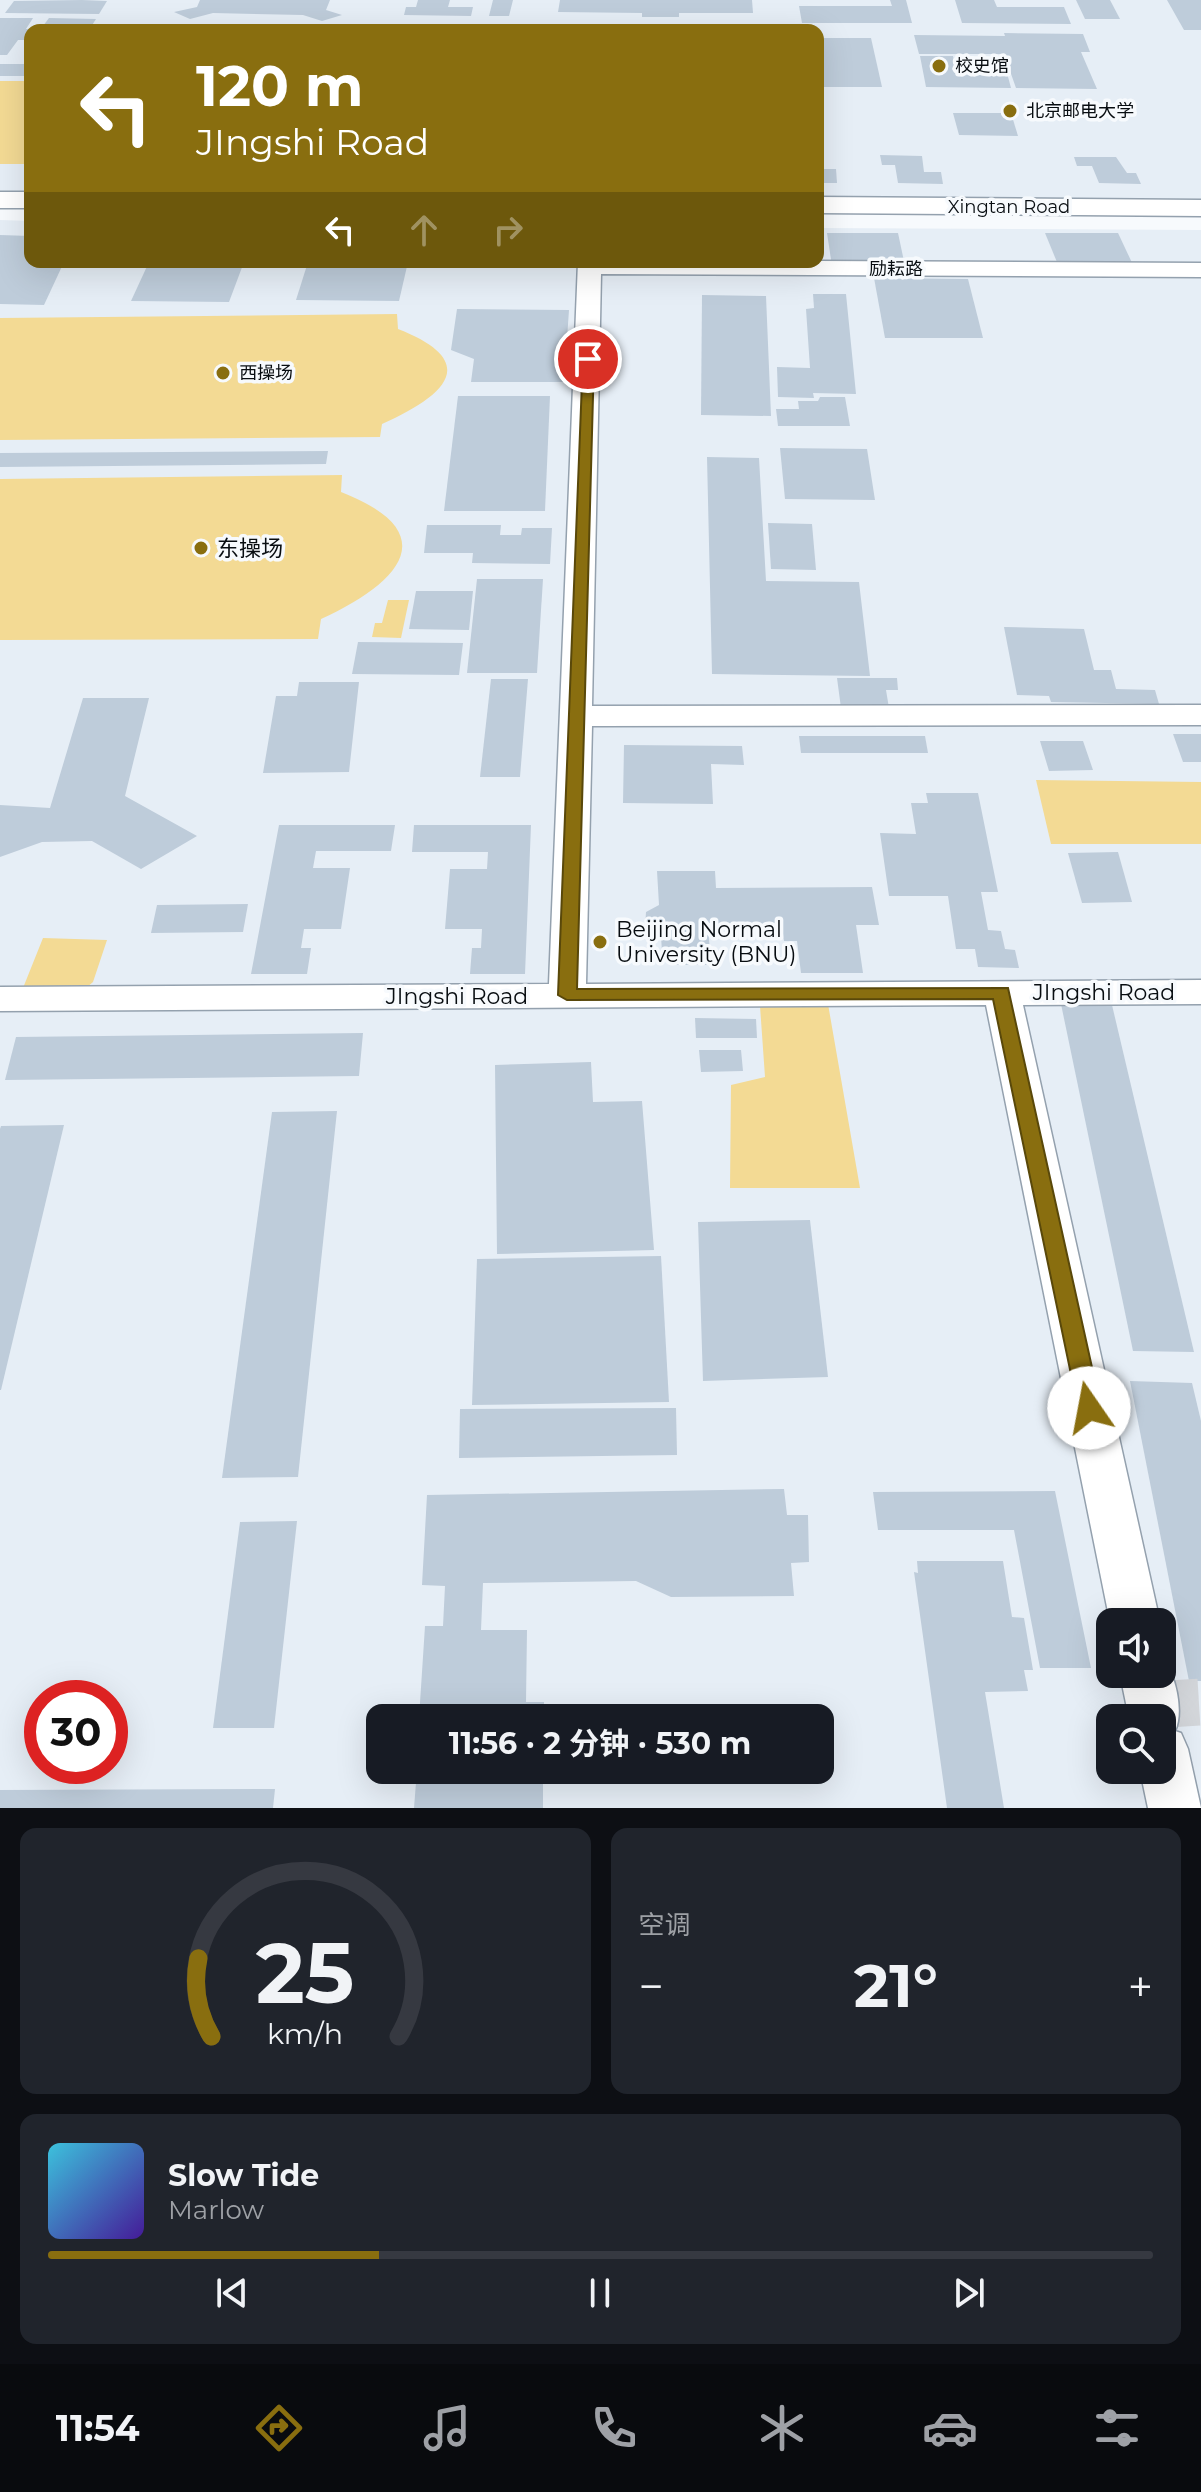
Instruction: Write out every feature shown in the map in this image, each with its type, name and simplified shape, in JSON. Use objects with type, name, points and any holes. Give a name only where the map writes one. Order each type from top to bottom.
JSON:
[{"type":"street","points":[[0,200],[24,200]]},
{"type":"street","name":"Xingtan Road","points":[[824,205],[1201,208]]},
{"type":"street","points":[[0,209],[24,209]]},
{"type":"street","name":"Xingtan Road","points":[[824,213],[1201,216]]},
{"type":"street","name":"励耘路","points":[[824,267],[1201,270]]},
{"type":"street","points":[[567,995],[590,268]]},
{"type":"street","points":[[578,716],[1201,715]]},
{"type":"street","name":"JIngshi Road","points":[[0,999],[1201,992]]},
{"type":"street","points":[[1002,993],[1132,1608]]},
{"type":"street","points":[[1170,1784],[1175,1808]]},
{"type":"shaded area","name":"北京邮电大学","points":[[0,0],[1201,0],[1201,202],[824,199],[824,24],[24,24],[24,193],[0,193]]},
{"type":"shaded area","points":[[0,81],[24,81],[24,164],[0,164]]},
{"type":"shaded area","name":"Beijing Normal University (BNU)","points":[[0,220],[24,221],[24,268],[824,268],[824,228],[1201,230],[1201,1808],[0,1808]]},
{"type":"shaded area","name":"西操场","points":[[397,314],[398,329],[441,354],[447,367],[445,379],[436,391],[422,403],[382,424],[380,437],[0,440],[0,318]]},
{"type":"shaded area","name":"东操场","points":[[342,475],[341,492],[374,508],[394,525],[402,542],[400,558],[389,575],[371,591],[321,619],[318,639],[0,640],[0,479]]},
{"type":"shaded area","points":[[388,600],[409,600],[401,638],[372,637],[375,623],[382,623]]},
{"type":"shaded area","points":[[1036,780],[1201,782],[1201,844],[1051,844]]},
{"type":"shaded area","points":[[43,938],[107,940],[93,982],[86,988],[23,988]]},
{"type":"shaded area","points":[[828,1004],[860,1188],[730,1188],[731,1085],[765,1077],[760,1006]]},
{"type":"building","points":[[200,0],[330,0],[326,10],[342,15],[322,21],[303,15],[213,13],[190,19],[174,12],[197,7]]},
{"type":"building","points":[[418,0],[450,0],[448,7],[473,7],[471,16],[404,15],[406,7],[416,7]]},
{"type":"building","points":[[493,0],[513,0],[509,16],[489,16]]},
{"type":"building","points":[[560,0],[752,0],[753,13],[679,13],[679,17],[642,17],[642,13],[558,12]]},
{"type":"building","points":[[890,0],[906,0],[912,23],[802,23],[799,6],[892,6]]},
{"type":"building","points":[[955,0],[994,0],[997,7],[1064,7],[1071,24],[962,23]]},
{"type":"building","points":[[1076,0],[1110,0],[1120,19],[1085,19]]},
{"type":"building","points":[[1167,0],[1201,0],[1201,30],[1184,30]]},
{"type":"building","points":[[14,1],[107,1],[99,14],[5,13]]},
{"type":"building","points":[[0,18],[33,18],[29,24],[24,24],[24,40],[18,40],[7,55],[0,55]]},
{"type":"building","points":[[49,18],[96,19],[93,24],[44,24]]},
{"type":"building","points":[[1004,33],[1083,34],[1090,52],[1081,52],[1097,89],[1016,88],[1004,54],[919,54],[914,35],[1005,36]]},
{"type":"building","points":[[824,38],[871,38],[882,87],[824,87]]},
{"type":"building","name":"校史馆","points":[[920,56],[953,56],[957,73],[1007,73],[1011,88],[926,87]]},
{"type":"building","points":[[0,64],[24,64],[24,76],[0,76]]},
{"type":"building","points":[[953,113],[1011,113],[1018,136],[959,135]]},
{"type":"building","points":[[880,155],[922,156],[924,172],[941,172],[943,184],[898,183],[895,165],[882,165]]},
{"type":"building","points":[[1074,157],[1116,157],[1127,173],[1136,173],[1141,184],[1099,183],[1092,166],[1077,166]]},
{"type":"building","points":[[824,169],[836,169],[837,183],[824,183]]},
{"type":"building","points":[[827,233],[898,233],[905,266],[832,266]]},
{"type":"building","points":[[1045,233],[1118,233],[1134,267],[1059,267]]},
{"type":"building","points":[[0,235],[24,236],[24,268],[61,268],[44,305],[0,304]]},
{"type":"building","points":[[146,268],[242,268],[229,302],[131,301]]},
{"type":"building","points":[[306,268],[407,268],[399,301],[296,300]]},
{"type":"building","points":[[874,278],[968,279],[983,338],[885,338]]},
{"type":"building","points":[[813,294],[846,294],[856,394],[813,393],[814,398],[778,397],[777,367],[810,368],[806,309],[814,308]]},
{"type":"building","points":[[702,295],[766,296],[771,416],[701,415]]},
{"type":"building","points":[[457,309],[569,310],[564,382],[471,382],[474,359],[451,350]]},
{"type":"building","points":[[458,396],[550,396],[545,511],[444,511]]},
{"type":"building","points":[[820,397],[845,397],[850,426],[778,426],[776,409],[799,409],[798,401],[818,401]]},
{"type":"building","points":[[780,448],[867,449],[875,500],[785,499]]},
{"type":"building","points":[[328,451],[326,464],[0,467],[0,453]]},
{"type":"building","points":[[707,457],[759,458],[766,581],[859,582],[870,676],[712,674]]},
{"type":"building","points":[[768,523],[812,524],[816,570],[771,569]]},
{"type":"building","points":[[427,525],[501,525],[500,535],[521,535],[522,528],[552,528],[550,564],[472,563],[473,553],[424,553]]},
{"type":"building","points":[[477,579],[543,579],[537,673],[467,673]]},
{"type":"building","points":[[416,591],[473,591],[469,630],[409,629]]},
{"type":"building","points":[[1004,627],[1084,629],[1094,670],[1111,670],[1116,689],[1155,690],[1159,704],[1051,702],[1049,696],[1017,695]]},
{"type":"building","points":[[358,642],[463,643],[459,675],[352,674]]},
{"type":"building","points":[[837,678],[897,678],[898,690],[886,690],[889,708],[841,708]]},
{"type":"building","points":[[491,679],[528,679],[520,777],[480,777]]},
{"type":"building","points":[[299,682],[359,682],[349,772],[263,773],[276,696],[297,696]]},
{"type":"building","points":[[83,698],[149,698],[125,796],[197,836],[141,869],[92,841],[42,842],[0,857],[0,805],[50,808]]},
{"type":"building","points":[[1173,734],[1201,734],[1201,762],[1183,762]]},
{"type":"building","points":[[799,736],[925,736],[928,753],[801,753]]},
{"type":"building","points":[[1040,741],[1083,741],[1093,770],[1049,771]]},
{"type":"building","points":[[624,745],[742,746],[744,765],[711,764],[713,804],[623,803]]},
{"type":"building","points":[[926,793],[978,793],[998,892],[981,892],[988,930],[1001,931],[1005,949],[1015,950],[1019,968],[978,967],[975,949],[956,949],[948,896],[889,896],[880,833],[916,834],[911,803],[928,803]]},
{"type":"building","points":[[279,825],[395,825],[391,851],[316,851],[313,868],[350,868],[341,929],[304,929],[301,948],[311,948],[307,974],[251,974]]},
{"type":"building","points":[[414,825],[531,825],[525,974],[470,974],[472,948],[481,948],[482,929],[445,929],[450,869],[487,869],[488,852],[412,852]]},
{"type":"building","points":[[1118,852],[1132,902],[1082,903],[1068,853]]},
{"type":"building","points":[[657,871],[715,871],[716,888],[872,887],[879,925],[856,925],[863,973],[801,973],[797,941],[784,941],[782,926],[708,926],[711,965],[674,965],[673,952],[662,952],[661,936],[645,928],[646,912],[659,905]]},
{"type":"building","points":[[248,904],[243,932],[151,933],[157,905]]},
{"type":"building","points":[[1061,1004],[1112,1005],[1194,1352],[1133,1351]]},
{"type":"building","points":[[695,1018],[756,1019],[757,1038],[696,1038]]},
{"type":"building","points":[[363,1033],[359,1076],[5,1080],[16,1037]]},
{"type":"building","points":[[699,1050],[741,1050],[743,1071],[701,1072]]},
{"type":"building","points":[[591,1062],[593,1102],[642,1101],[654,1250],[497,1254],[495,1065]]},
{"type":"building","points":[[337,1111],[298,1477],[222,1478],[272,1112]]},
{"type":"building","points":[[64,1125],[0,1390],[0,1129],[1,1126]]},
{"type":"building","points":[[810,1220],[828,1377],[703,1381],[698,1222]]},
{"type":"building","points":[[661,1256],[669,1402],[472,1405],[477,1259]]},
{"type":"building","points":[[1130,1381],[1192,1383],[1201,1421],[1201,1681],[1189,1681]]},
{"type":"building","points":[[676,1408],[677,1455],[459,1458],[460,1409]]},
{"type":"building","points":[[784,1489],[787,1515],[808,1515],[809,1562],[791,1563],[794,1596],[671,1597],[636,1581],[483,1583],[481,1630],[527,1630],[526,1702],[544,1704],[420,1704],[425,1626],[443,1626],[445,1586],[422,1585],[427,1495]]},
{"type":"building","points":[[1055,1491],[1091,1668],[1040,1668],[1014,1530],[878,1530],[873,1492]]},
{"type":"building","points":[[297,1521],[274,1728],[213,1728],[240,1522]]},
{"type":"building","points":[[917,1561],[1003,1561],[1012,1617],[1024,1618],[1033,1670],[1024,1670],[1028,1691],[985,1692],[1004,1808],[947,1808],[914,1572],[918,1573]]},
{"type":"building","points":[[416,1784],[543,1784],[543,1808],[414,1808]]},
{"type":"building","points":[[275,1789],[273,1808],[0,1808],[0,1790]]},
{"type":"tunnel","points":[[1168,1704],[1201,1702]]},
{"type":"place","name":"校史馆","points":[[939,66]]},
{"type":"place","name":"北京邮电大学","points":[[1010,111]]},
{"type":"place","name":"西操场","points":[[223,373]]},
{"type":"place","name":"东操场","points":[[201,548]]},
{"type":"place","name":"Beijing Normal University (BNU)","points":[[600,942]]},
{"type":"route","points":[[588,359],[567,995],[1002,993],[1089,1408]]}]
